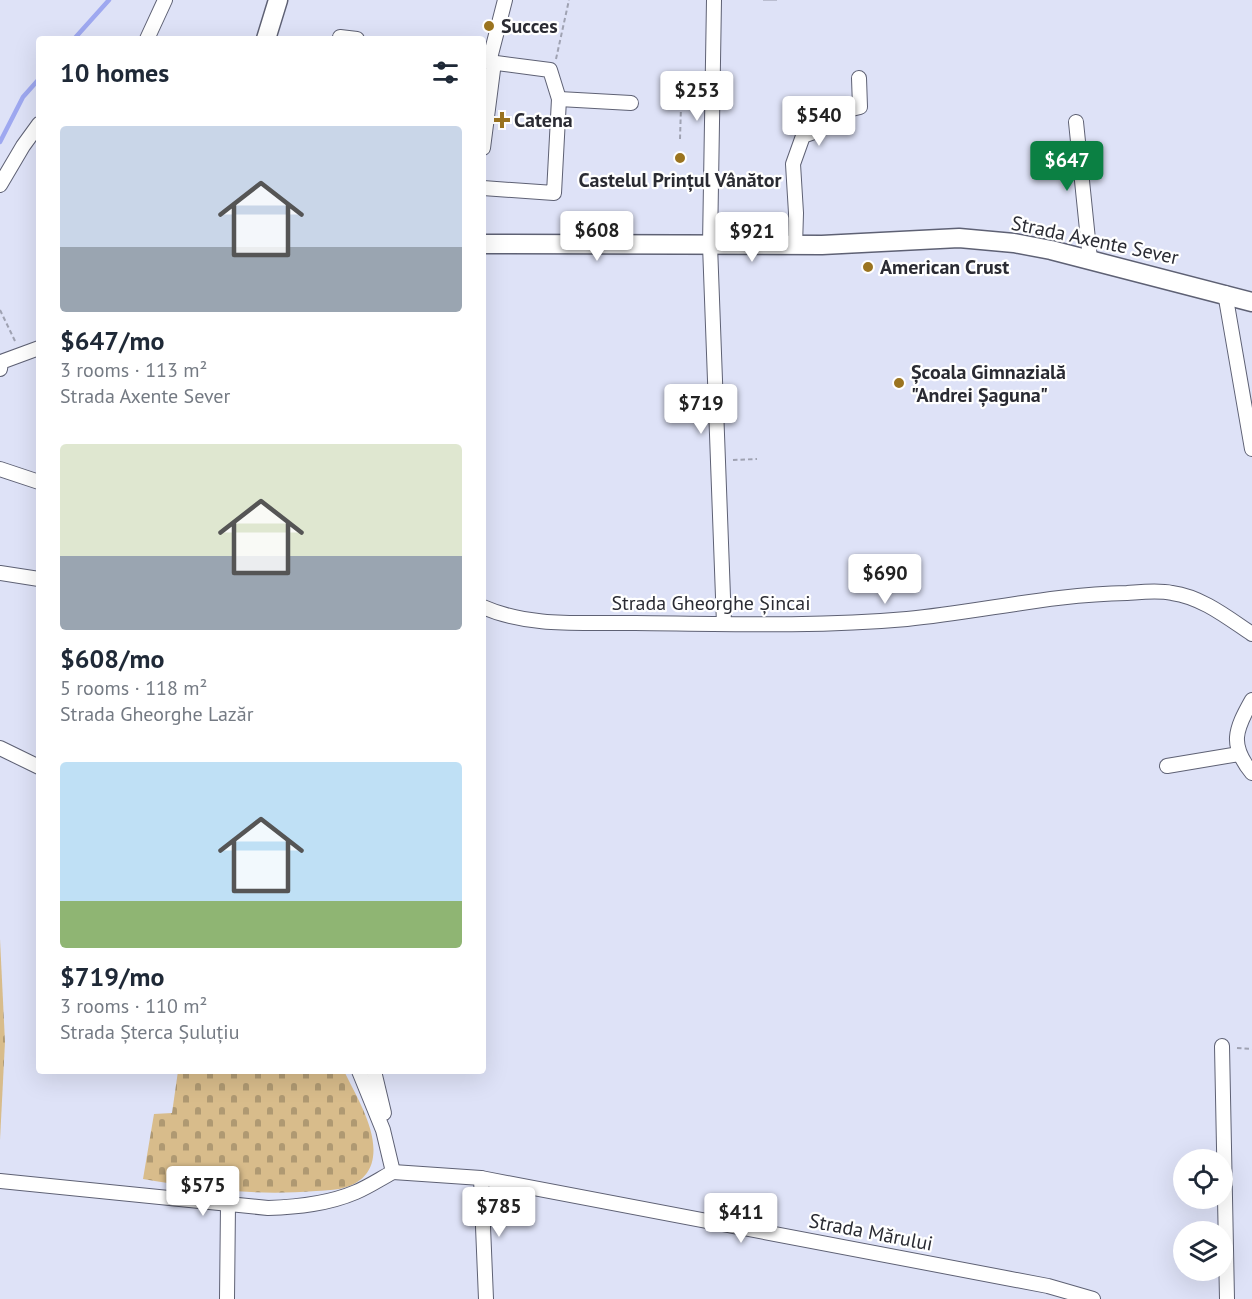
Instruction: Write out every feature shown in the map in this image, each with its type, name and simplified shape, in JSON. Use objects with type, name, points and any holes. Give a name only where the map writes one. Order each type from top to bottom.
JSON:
[{"type":"main road","points":[[267,36],[278,0]]},
{"type":"main road","name":"Strada Axente Sever","points":[[486,244],[795,246],[959,238],[1014,243],[1090,259],[1252,302]]},
{"type":"street","points":[[148,36],[165,0]]},
{"type":"street","points":[[486,188],[554,194],[559,99],[550,70],[489,62],[505,0]]},
{"type":"street","points":[[714,0],[710,244],[724,624]]},
{"type":"street","points":[[486,125],[494,62]]},
{"type":"street","points":[[795,246],[796,213],[793,164],[803,136],[820,129],[839,112],[860,107],[859,78]]},
{"type":"street","points":[[559,99],[631,103]]},
{"type":"street","points":[[1076,122],[1090,259]]},
{"type":"street","points":[[0,186],[36,128]]},
{"type":"street","points":[[1225,294],[1252,449]]},
{"type":"street","points":[[0,365],[36,349]]},
{"type":"street","points":[[0,469],[36,481]]},
{"type":"street","points":[[0,573],[36,579]]},
{"type":"street","name":"Strada Gheorghe Șincai","points":[[486,608],[509,617],[547,622],[724,624],[858,622],[898,620],[1102,593],[1170,592],[1184,595],[1216,610],[1252,634]]},
{"type":"street","points":[[1252,700],[1238,731],[1236,745],[1240,759],[1252,773]]},
{"type":"street","points":[[0,748],[36,765]]},
{"type":"street","points":[[1167,766],[1239,754]]},
{"type":"street","points":[[1222,1046],[1227,1299]]},
{"type":"street","points":[[0,1181],[268,1208],[296,1207],[332,1201],[357,1192],[393,1172],[383,1130],[360,1074]]},
{"type":"street","points":[[375,1074],[385,1119],[383,1130]]},
{"type":"street","name":"Strada Mărului","points":[[393,1172],[481,1179],[1048,1286],[1092,1299]]},
{"type":"street","points":[[481,1179],[486,1299]]},
{"type":"street","points":[[227,1299],[228,1204]]},
{"type":"path","points":[[550,70],[556,61],[569,0]]},
{"type":"path","points":[[680,139],[681,106],[688,106],[689,74]]},
{"type":"path","points":[[0,310],[21,355]]},
{"type":"path","points":[[718,460],[757,459]]},
{"type":"green space","points":[[0,939],[5,1042],[0,1140]]},
{"type":"green space","points":[[178,1074],[346,1074],[369,1124],[373,1146],[372,1164],[365,1176],[355,1183],[345,1188],[328,1190],[271,1193],[229,1191],[143,1179],[154,1114],[172,1113]]},
{"type":"waterway","points":[[77,36],[109,0]]},
{"type":"waterway","points":[[0,142],[23,97],[36,82]]},
{"type":"place","name":"Succes","points":[[489,26]]},
{"type":"place","name":"Catena","points":[[502,120]]},
{"type":"place","name":"Castelul Prințul Vânător","points":[[680,158]]},
{"type":"place","name":"American Crust","points":[[868,267]]},
{"type":"place","name":"Școala Gimnazială \"Andrei Șaguna\"","points":[[899,383]]}]
